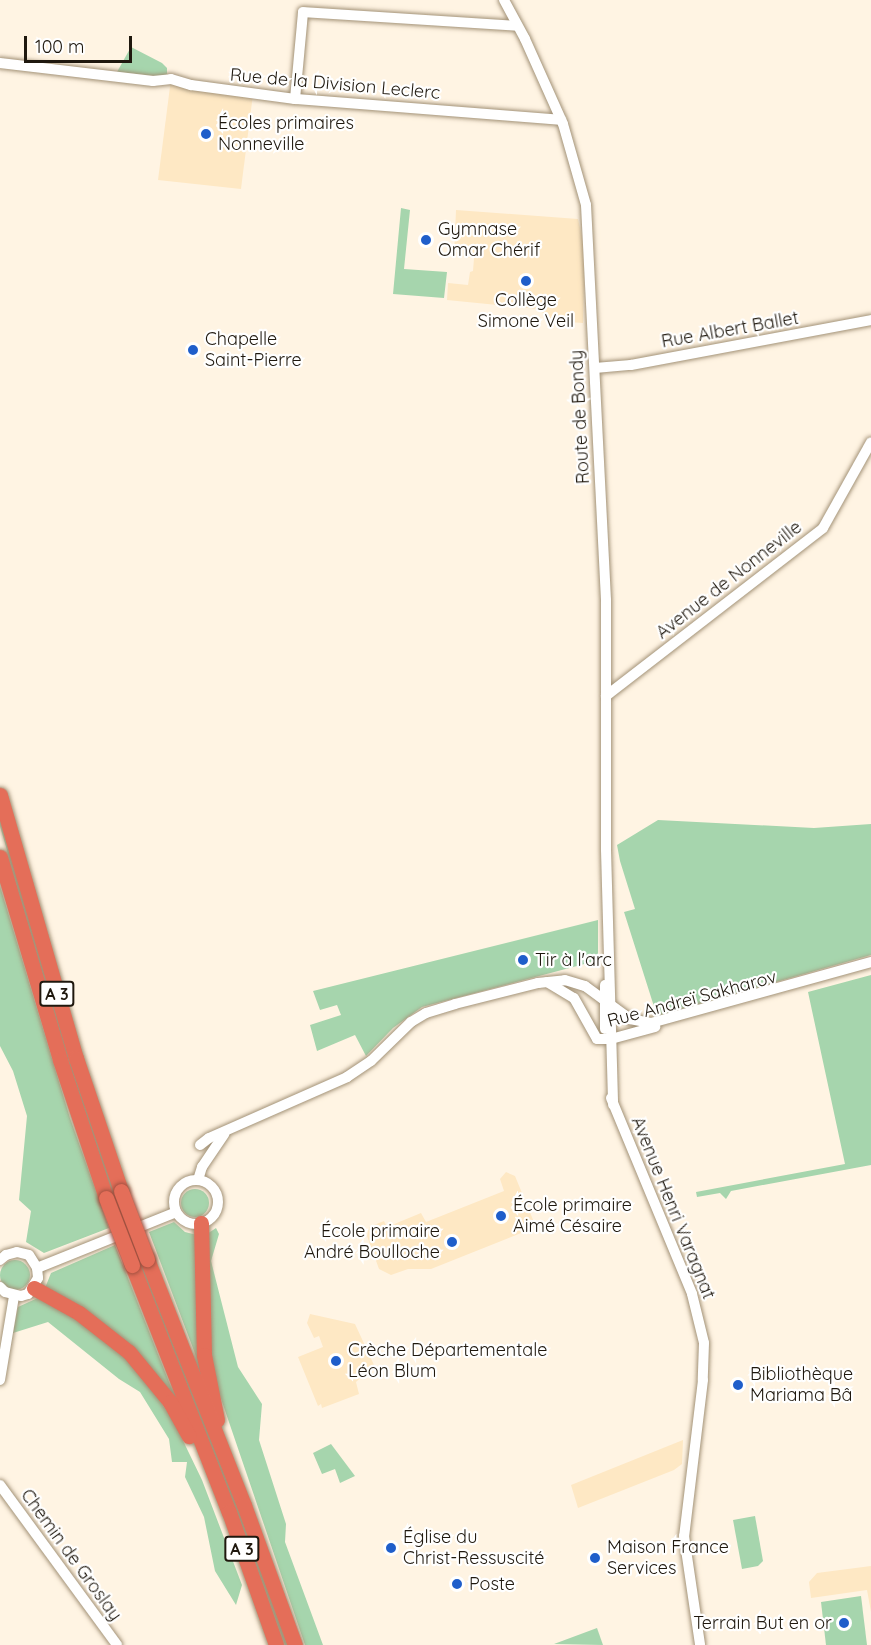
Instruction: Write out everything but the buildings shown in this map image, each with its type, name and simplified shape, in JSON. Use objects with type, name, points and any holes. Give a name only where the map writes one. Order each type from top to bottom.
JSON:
[{"type":"highway","name":"A 3","points":[[0,795],[76,1058],[121,1191],[216,1432],[295,1645]]},
{"type":"highway","name":"A 3","points":[[0,857],[60,1060],[106,1198],[276,1645]]},
{"type":"highway","points":[[201,1223],[204,1345],[218,1415],[216,1432]]},
{"type":"highway","points":[[34,1288],[87,1319],[129,1352],[149,1374],[179,1416],[189,1436],[205,1454]]},
{"type":"street","name":"Route de Bondy","points":[[504,0],[561,120],[586,205],[606,600],[606,849]]},
{"type":"street","points":[[295,99],[303,12],[517,26]]},
{"type":"street","name":"Rue de la Division Leclerc","points":[[0,63],[153,81],[171,79],[191,85],[295,99],[561,120]]},
{"type":"street","name":"Rue Albert Ballet","points":[[595,373],[871,320]]},
{"type":"street","name":"Avenue de Nonneville","points":[[606,696],[824,528],[871,442]]},
{"type":"street","name":"Avenue Henri Varagnat","points":[[606,849],[608,915],[605,1006],[613,1105],[692,1294],[704,1343],[703,1380],[684,1536],[700,1645]]},
{"type":"street","name":"Rue Andreï Sakharov","points":[[200,1146],[209,1138],[354,1073],[371,1061],[411,1022],[426,1013],[513,988],[564,980],[578,983],[596,993],[605,1006],[630,1018],[651,1023],[871,962]]},
{"type":"street","name":"Rue Andreï Sakharov","points":[[547,982],[574,998],[597,1039],[608,1040],[871,967]]},
{"type":"street","points":[[591,1030],[592,1021],[605,1006]]},
{"type":"street","points":[[198,1180],[202,1167],[226,1132]]},
{"type":"street","points":[[198,1180],[210,1184],[218,1201],[212,1217],[201,1223],[186,1222],[176,1212],[174,1198],[177,1191],[187,1181],[198,1180]]},
{"type":"street","points":[[37,1268],[176,1212]]},
{"type":"street","points":[[0,1260],[6,1255],[24,1253],[29,1255],[37,1268],[38,1278],[34,1288],[28,1294],[14,1296],[0,1287]]},
{"type":"street","points":[[0,1380],[14,1296]]},
{"type":"street","name":"Chemin de Groslay","points":[[2,1492],[117,1645]]},
{"type":"shaded area","name":"Écoles primaires Nonneville","points":[[171,79],[253,94],[241,189],[158,180]]},
{"type":"shaded area","points":[[456,210],[578,219],[585,250],[583,323],[554,321],[537,309],[447,300],[448,283],[468,285],[470,272],[473,271],[474,258],[454,256]]},
{"type":"shaded area","points":[[506,1172],[515,1176],[536,1227],[431,1269],[408,1269],[391,1275],[379,1269],[367,1236],[369,1227],[384,1221],[387,1227],[421,1213],[426,1222],[504,1191],[500,1179]]},
{"type":"shaded area","name":"Crèche Départementale Léon Blum","points":[[310,1314],[355,1324],[374,1365],[356,1382],[359,1394],[322,1408],[321,1404],[318,1406],[298,1357],[323,1347],[319,1336],[314,1338],[307,1323]]},
{"type":"shaded area","points":[[683,1440],[682,1464],[674,1470],[578,1508],[571,1485]]},
{"type":"shaded area","points":[[871,1566],[871,1612],[867,1590],[811,1598],[809,1582],[817,1573]]},
{"type":"green space","points":[[131,47],[162,63],[167,68],[167,74],[164,77],[117,72]]},
{"type":"green space","points":[[401,208],[410,210],[404,269],[447,272],[444,298],[393,294]]},
{"type":"green space","points":[[0,816],[128,1225],[125,1226],[63,1041],[0,826]]},
{"type":"green space","points":[[658,820],[814,828],[871,824],[871,955],[657,1016],[624,912],[635,909],[617,845]]},
{"type":"green space","points":[[0,886],[70,1118],[109,1228],[44,1253],[26,1242],[31,1211],[19,1200],[27,1116],[13,1071],[0,1046]]},
{"type":"green space","points":[[598,920],[598,954],[592,962],[422,1007],[393,1028],[366,1056],[355,1035],[317,1051],[310,1025],[341,1015],[337,1005],[320,1010],[313,991]]},
{"type":"green space","points":[[871,975],[871,1165],[731,1191],[726,1199],[720,1193],[697,1197],[696,1192],[845,1164],[808,992]]},
{"type":"green space","points":[[195,1189],[205,1193],[209,1203],[205,1213],[195,1217],[185,1213],[181,1203],[185,1193]]},
{"type":"green space","points":[[174,1222],[185,1232],[197,1235],[202,1372],[149,1232]]},
{"type":"green space","points":[[216,1228],[219,1234],[211,1261],[238,1367],[262,1404],[259,1440],[286,1524],[285,1542],[323,1645],[305,1645],[217,1387],[208,1341],[207,1234]]},
{"type":"green space","points":[[133,1238],[216,1450],[288,1645],[285,1645],[242,1524],[131,1240]]},
{"type":"green space","points":[[115,1245],[182,1415],[156,1375],[45,1288],[51,1273]]},
{"type":"green space","points":[[15,1260],[26,1264],[30,1275],[26,1286],[15,1290],[4,1286],[0,1275],[4,1264]]},
{"type":"green space","points":[[42,1296],[110,1342],[144,1377],[174,1422],[202,1480],[242,1585],[236,1605],[215,1571],[204,1517],[185,1477],[187,1462],[172,1462],[169,1439],[140,1392],[119,1379],[48,1322],[13,1333],[18,1307]]},
{"type":"green space","points":[[331,1444],[355,1476],[340,1483],[335,1469],[322,1474],[313,1453]]},
{"type":"green space","points":[[755,1516],[763,1561],[758,1566],[742,1569],[733,1520]]},
{"type":"green space","name":"Terrain But en or","points":[[861,1596],[867,1645],[826,1645],[821,1602]]},
{"type":"green space","points":[[597,1628],[603,1645],[554,1644]]},
{"type":"place","name":"Écoles primaires Nonneville","points":[[206,134]]},
{"type":"place","name":"Gymnase Omar Chérif","points":[[426,240]]},
{"type":"place","name":"Collège Simone Veil","points":[[526,281]]},
{"type":"place","name":"Chapelle Saint-Pierre","points":[[193,350]]},
{"type":"place","name":"Tir à l'arc","points":[[523,960]]},
{"type":"place","name":"École primaire Aimé Césaire","points":[[501,1216]]},
{"type":"place","name":"École primaire André Boulloche","points":[[452,1242]]},
{"type":"place","name":"Crèche Départementale Léon Blum","points":[[336,1361]]},
{"type":"place","name":"Bibliothèque Mariama Bâ","points":[[738,1385]]},
{"type":"place","name":"Église du Christ-Ressuscité","points":[[391,1548]]},
{"type":"place","name":"Maison France Services","points":[[595,1558]]},
{"type":"place","name":"Poste","points":[[457,1584]]},
{"type":"place","name":"Terrain But en or","points":[[844,1623]]}]
